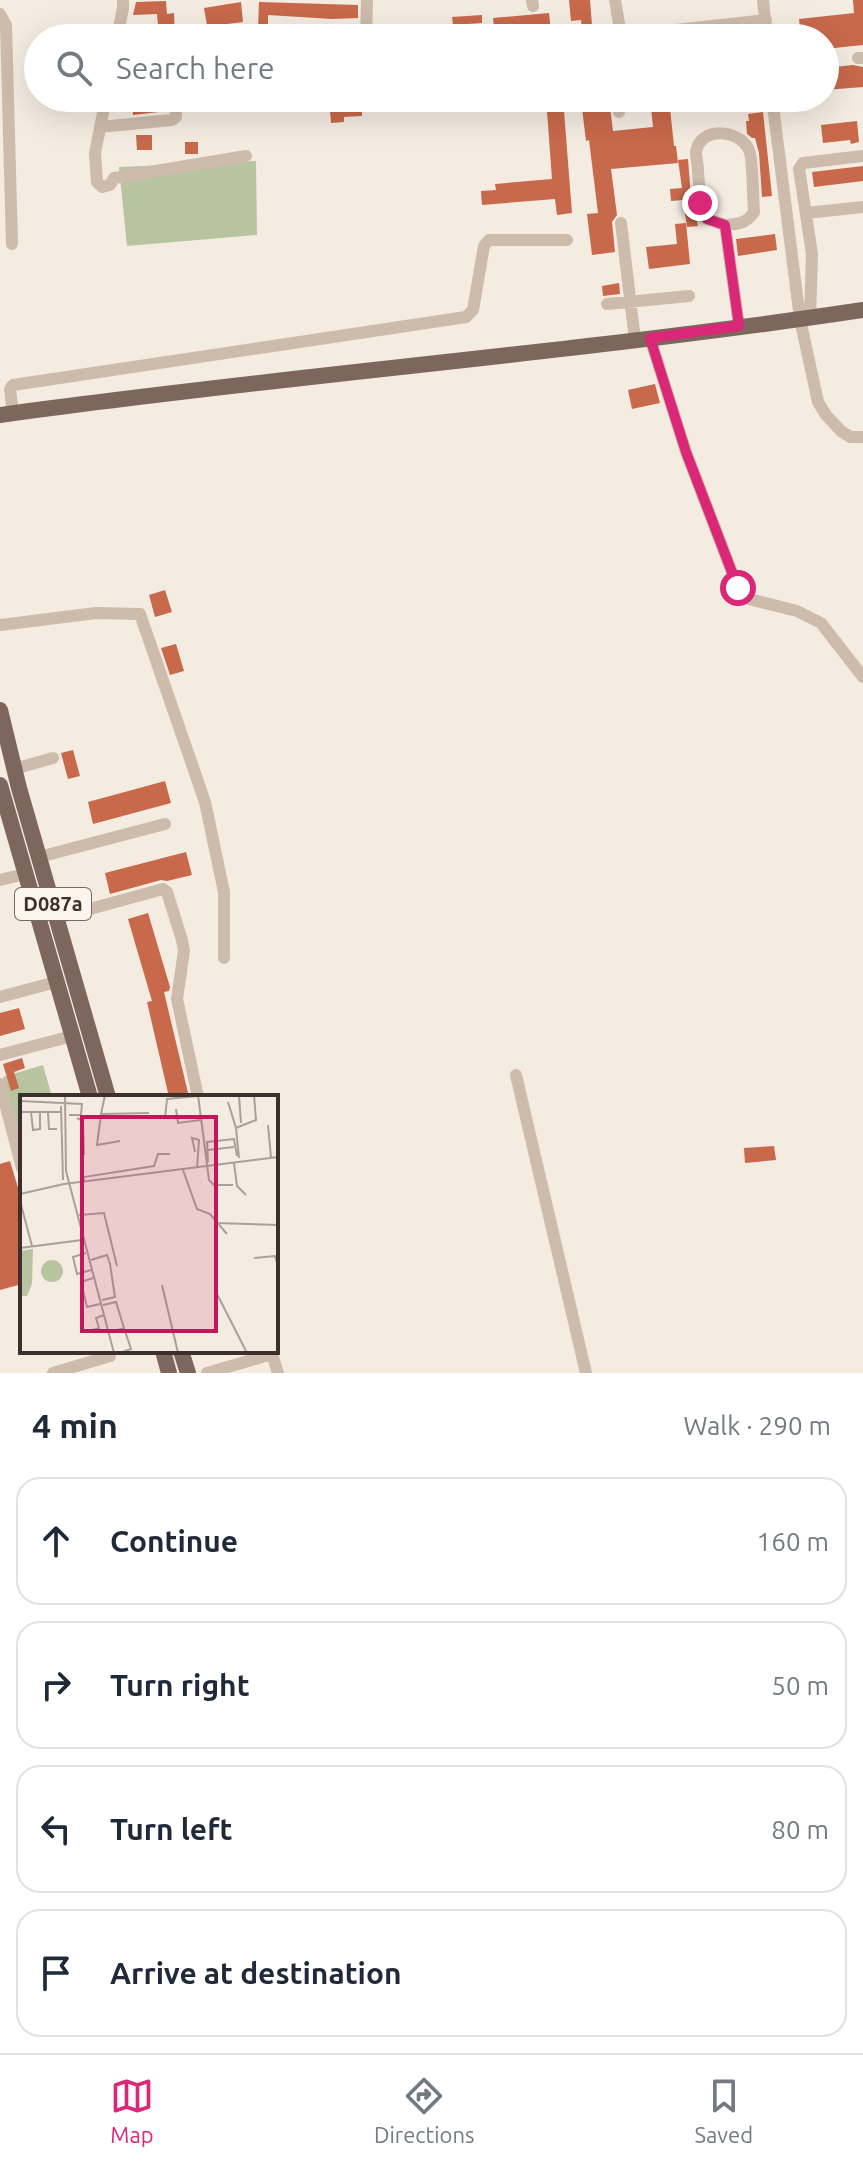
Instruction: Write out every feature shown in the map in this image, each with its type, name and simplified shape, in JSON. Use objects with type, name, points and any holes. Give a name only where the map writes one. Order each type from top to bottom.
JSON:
[{"type":"main road","points":[[6,414],[863,310]]},
{"type":"main road","name":"D087a","points":[[0,710],[107,1095]]},
{"type":"main road","name":"D087a","points":[[1,790],[89,1095]]},
{"type":"main road","points":[[164,1353],[169,1373]]},
{"type":"main road","points":[[182,1353],[188,1373]]},
{"type":"street","points":[[120,24],[123,0]]},
{"type":"street","points":[[366,24],[367,0]]},
{"type":"street","points":[[615,0],[618,24]]},
{"type":"street","points":[[763,0],[766,24]]},
{"type":"street","points":[[0,14],[6,25],[12,244]]},
{"type":"street","points":[[732,24],[766,20]]},
{"type":"street","points":[[103,112],[95,153],[97,182],[102,187],[110,185],[114,178],[246,156]]},
{"type":"street","points":[[100,127],[172,120],[176,112]]},
{"type":"street","points":[[774,112],[818,402],[841,431],[850,437],[863,437]]},
{"type":"street","points":[[710,134],[730,134],[750,150],[754,212],[749,220],[725,225],[707,219],[700,203],[696,151],[710,134]]},
{"type":"street","points":[[805,318],[812,254],[799,169],[803,163],[863,156]]},
{"type":"street","points":[[806,213],[863,207]]},
{"type":"street","points":[[621,223],[629,301],[738,588],[749,599],[797,611],[821,623],[863,677]]},
{"type":"street","points":[[725,225],[739,326]]},
{"type":"street","points":[[6,414],[13,385],[466,317],[473,310],[484,246],[489,240],[567,240]]},
{"type":"street","points":[[607,304],[689,296]]},
{"type":"street","points":[[0,625],[96,613],[140,614],[205,802],[224,892],[224,958]]},
{"type":"street","points":[[14,769],[53,758]]},
{"type":"street","points":[[39,857],[165,824]]},
{"type":"street","points":[[0,880],[25,874]]},
{"type":"street","points":[[57,918],[163,889],[167,892],[184,951],[177,999],[198,1095]]},
{"type":"street","points":[[0,997],[56,982]]},
{"type":"street","points":[[0,1055],[72,1036]]},
{"type":"street","points":[[516,1075],[586,1373]]},
{"type":"street","points":[[0,1084],[20,1160]]},
{"type":"street","points":[[53,1373],[110,1356],[110,1353]]},
{"type":"street","points":[[225,1353],[229,1366]]},
{"type":"street","points":[[207,1373],[269,1353]]},
{"type":"street","points":[[272,1353],[278,1373]]},
{"type":"green space","points":[[256,161],[257,235],[127,246],[119,167]]},
{"type":"green space","points":[[43,1065],[51,1095],[20,1095],[20,1136],[3,1077]]},
{"type":"building","points":[[569,0],[590,0],[592,24],[581,24],[581,20],[571,21]]},
{"type":"building","points":[[853,0],[863,0],[863,45],[839,48],[839,24],[800,24],[799,19],[854,13]]},
{"type":"building","points":[[166,1],[167,14],[174,13],[174,24],[158,24],[157,14],[133,15],[136,2]]},
{"type":"building","points":[[241,2],[243,22],[207,24],[204,8]]},
{"type":"building","points":[[259,2],[358,5],[358,18],[268,15],[268,24],[258,24]]},
{"type":"building","points":[[549,13],[550,24],[494,24],[493,18]]},
{"type":"building","points":[[482,15],[482,23],[453,24],[452,17]]},
{"type":"building","points":[[839,66],[863,67],[863,87],[839,89]]},
{"type":"building","points":[[330,112],[362,112],[362,116],[344,117],[344,122],[331,123]]},
{"type":"building","points":[[547,112],[564,112],[572,213],[557,215],[555,199],[482,205],[481,191],[496,190],[495,184],[552,179]]},
{"type":"building","points":[[582,112],[611,112],[613,131],[653,127],[651,112],[670,112],[678,163],[611,169],[617,215],[612,222],[615,252],[592,255],[587,214],[598,213],[589,140],[586,141]]},
{"type":"building","points":[[763,112],[772,196],[762,197],[759,153],[755,138],[747,134],[746,121],[749,121],[748,114]]},
{"type":"building","points":[[857,121],[859,142],[823,143],[821,125]]},
{"type":"building","points":[[136,135],[152,135],[152,150],[137,150]]},
{"type":"building","points":[[185,142],[198,142],[198,154],[185,154]]},
{"type":"building","points":[[688,159],[691,197],[698,226],[687,227],[683,200],[671,201],[670,189],[682,188],[678,160]]},
{"type":"building","points":[[863,166],[863,181],[814,187],[812,172]]},
{"type":"building","points":[[686,223],[690,264],[649,269],[646,247],[677,244],[675,224]]},
{"type":"building","points":[[775,234],[777,250],[738,256],[736,239]]},
{"type":"building","points":[[619,283],[620,294],[603,296],[602,286]]},
{"type":"building","points":[[655,384],[660,403],[632,409],[628,390]]},
{"type":"building","points":[[165,590],[172,612],[155,617],[149,595]]},
{"type":"building","points":[[176,644],[184,671],[170,675],[161,648]]},
{"type":"building","points":[[73,750],[80,776],[68,779],[61,753]]},
{"type":"building","points":[[165,781],[171,803],[93,824],[88,802]]},
{"type":"building","points":[[186,852],[192,875],[110,894],[105,873]]},
{"type":"building","points":[[148,913],[170,987],[169,991],[164,992],[189,1095],[169,1095],[147,1002],[152,1001],[128,919]]},
{"type":"building","points":[[19,1008],[25,1029],[0,1036],[0,1013]]},
{"type":"building","points":[[22,1058],[25,1068],[14,1072],[19,1088],[11,1091],[3,1064]]},
{"type":"building","points":[[774,1146],[776,1160],[745,1163],[744,1148]]},
{"type":"building","points":[[10,1161],[20,1194],[20,1285],[0,1290],[0,1164]]},
{"type":"route","points":[[700,203],[707,219],[725,225],[739,326],[650,338],[686,452],[738,588]]}]
